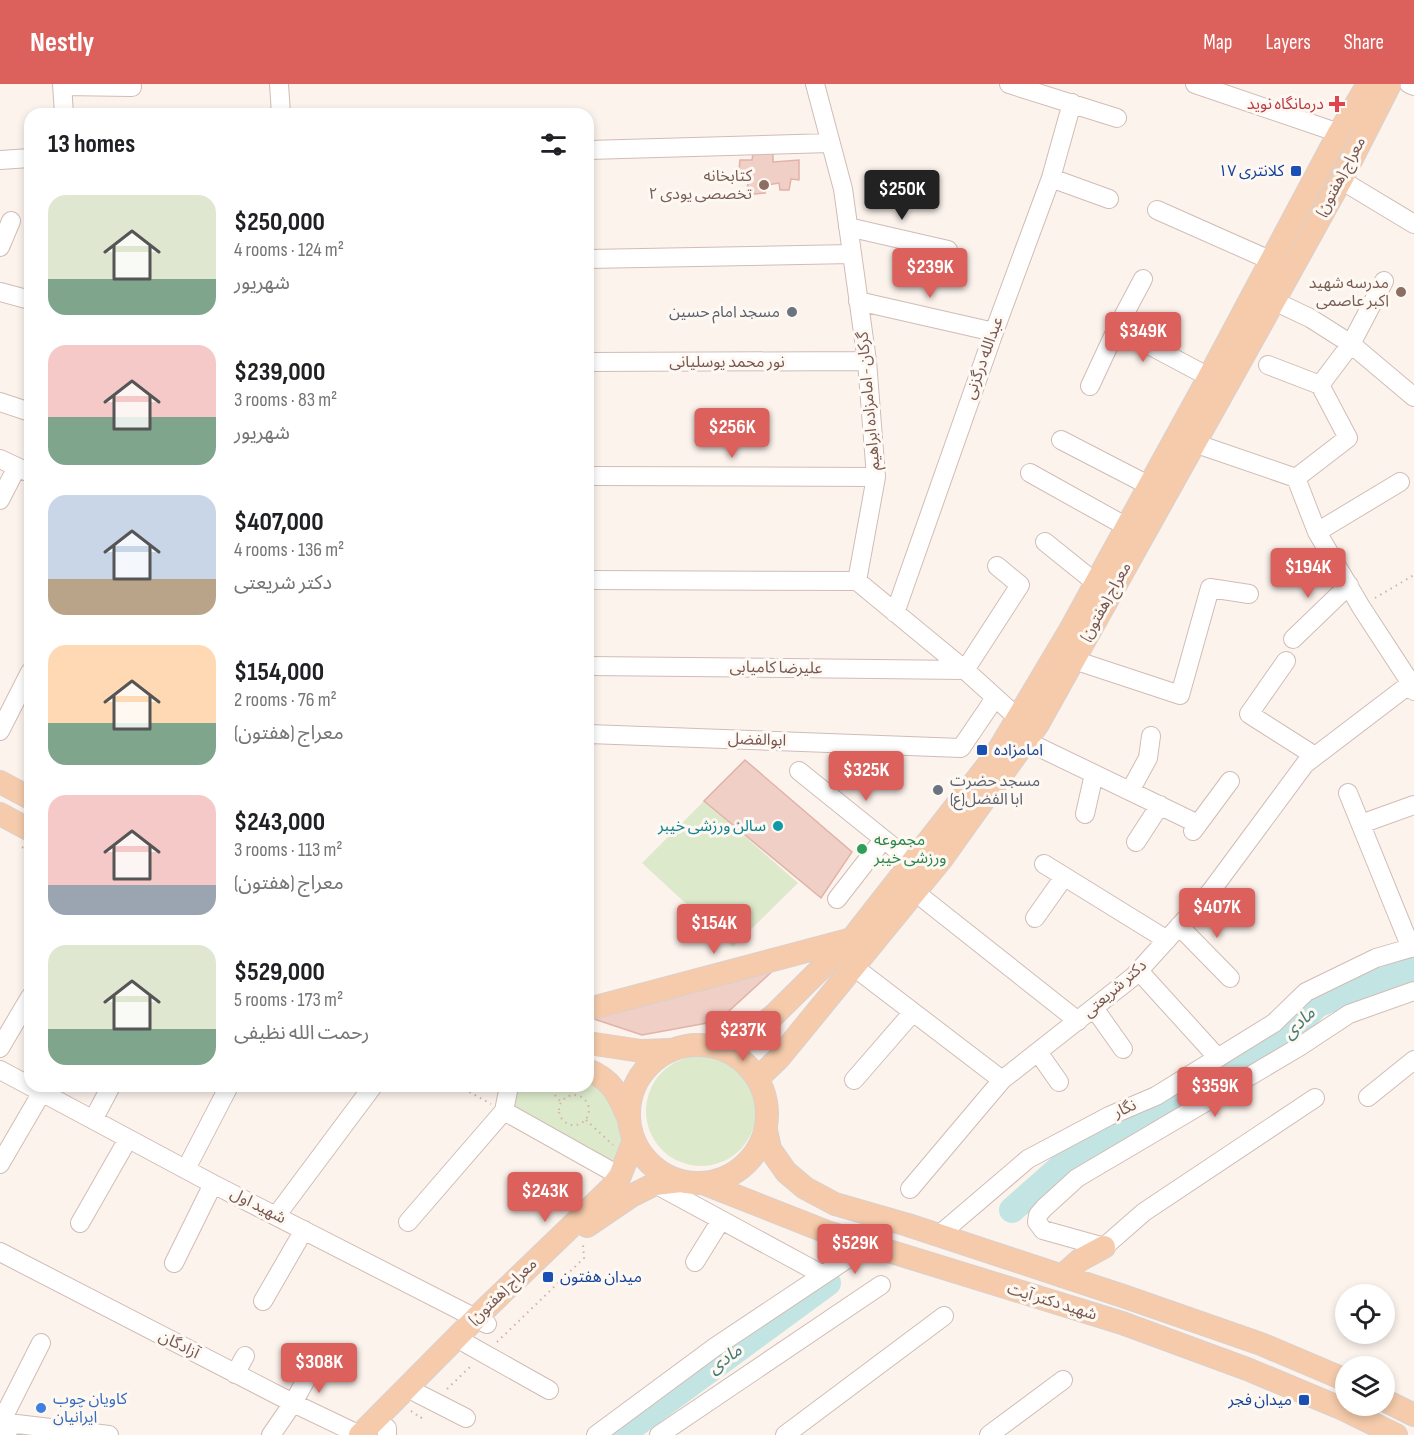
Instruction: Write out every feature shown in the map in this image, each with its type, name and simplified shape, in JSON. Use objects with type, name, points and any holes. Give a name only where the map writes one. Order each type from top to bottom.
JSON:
[{"type":"main road","name":"معراج (هفتون)","points":[[758,1078],[779,1058],[941,860],[1038,724],[1074,660],[1158,490],[1209,377],[1339,133],[1368,84]]},
{"type":"main road","name":"معراج (هفتون)","points":[[725,1050],[774,1015],[849,940],[986,767],[1018,718],[1127,527],[1194,443],[1341,180],[1390,84]]},
{"type":"main road","points":[[0,782],[24,794]]},
{"type":"main road","points":[[0,814],[24,827]]},
{"type":"main road","points":[[594,1007],[849,940]]},
{"type":"main road","points":[[756,1030],[754,1041],[760,1051],[779,1058]]},
{"type":"main road","points":[[594,1043],[641,1051],[708,1045],[738,1057],[758,1078],[765,1095],[766,1131],[757,1150],[743,1167],[724,1178],[655,1184]]},
{"type":"main road","points":[[595,1073],[613,1076],[621,1070],[622,1055],[615,1048]]},
{"type":"main road","points":[[627,1137],[630,1098],[639,1078],[653,1061],[672,1050]]},
{"type":"main road","points":[[595,1073],[615,1088],[627,1137],[645,1159],[661,1173],[692,1182]]},
{"type":"main road","name":"شهید دکتر آیت","points":[[766,1131],[770,1149],[782,1167],[805,1188],[835,1204],[1098,1287],[1261,1344],[1335,1375]]},
{"type":"main road","name":"معراج (هفتون)","points":[[385,1433],[418,1400],[476,1349],[481,1321],[620,1176],[627,1137]]},
{"type":"main road","points":[[755,1202],[750,1190],[750,1182],[755,1173],[766,1164],[782,1167]]},
{"type":"main road","name":"شهید دکتر آیت","points":[[692,1182],[755,1202],[827,1232],[1122,1323],[1247,1369],[1343,1409],[1396,1435]]},
{"type":"main road","name":"معراج (هفتون)","points":[[360,1435],[582,1229],[631,1196],[655,1184]]},
{"type":"main road","points":[[1062,1276],[1080,1260],[1104,1247]]},
{"type":"main road","points":[[1098,1287],[1098,1266],[1104,1247]]},
{"type":"main road","points":[[1395,1406],[1414,1415]]},
{"type":"street","points":[[279,84],[281,108]]},
{"type":"street","name":"گرکان - امامزاده ابراهیم","points":[[815,84],[843,189],[867,361],[876,477],[856,581]]},
{"type":"street","points":[[1009,84],[1117,118]]},
{"type":"street","points":[[1194,84],[1339,133]]},
{"type":"street","points":[[1409,84],[1414,86]]},
{"type":"street","points":[[63,108],[62,85],[132,87]]},
{"type":"street","name":"عبدالله درگزنی","points":[[895,613],[1051,178],[1072,103]]},
{"type":"street","points":[[594,150],[831,143]]},
{"type":"street","points":[[0,160],[24,158]]},
{"type":"street","points":[[1051,178],[1109,199]]},
{"type":"street","points":[[1341,180],[1414,224]]},
{"type":"street","points":[[1156,210],[1272,261]]},
{"type":"street","points":[[0,247],[11,221]]},
{"type":"street","points":[[848,227],[948,250]]},
{"type":"street","points":[[594,259],[852,254]]},
{"type":"street","points":[[1090,386],[1143,279]]},
{"type":"street","points":[[1320,385],[1351,344],[1384,281]]},
{"type":"street","points":[[0,292],[24,298]]},
{"type":"street","points":[[858,301],[994,332]]},
{"type":"street","points":[[1274,301],[1310,318],[1351,344],[1414,397]]},
{"type":"street","points":[[1117,328],[1209,377]]},
{"type":"street","name":"نور محمد یوسلیانی","points":[[594,362],[867,361]]},
{"type":"street","points":[[1268,365],[1320,385],[1348,438],[1296,478]]},
{"type":"street","points":[[0,402],[24,410]]},
{"type":"street","points":[[1061,440],[1158,490]]},
{"type":"street","points":[[1194,443],[1296,478],[1317,532],[1361,607],[1413,685]]},
{"type":"street","points":[[0,459],[24,470],[0,500]]},
{"type":"street","points":[[1030,473],[1127,527]]},
{"type":"street","points":[[594,476],[876,477]]},
{"type":"street","points":[[1317,532],[1400,482]]},
{"type":"street","points":[[1045,542],[1096,584]]},
{"type":"street","points":[[965,670],[1020,585],[997,566]]},
{"type":"street","points":[[594,580],[856,581],[965,670],[1018,718]]},
{"type":"street","points":[[1293,639],[1349,585]]},
{"type":"street","points":[[1074,660],[1180,695],[1210,588],[1249,594]]},
{"type":"street","points":[[1286,661],[1249,714],[1315,756]]},
{"type":"street","name":"علیرضا کامیابی","points":[[594,666],[965,670]]},
{"type":"street","points":[[0,731],[24,684]]},
{"type":"street","name":"دکتر شریعتی","points":[[909,1189],[1002,1080],[1139,971],[1211,891],[1305,764],[1413,685]]},
{"type":"street","points":[[986,767],[962,748],[995,698]]},
{"type":"street","name":"ابوالفضل","points":[[594,736],[962,748]]},
{"type":"street","points":[[1130,791],[1148,758],[1151,736]]},
{"type":"street","points":[[1026,741],[1160,805],[1196,827],[1230,781]]},
{"type":"street","points":[[799,771],[912,862]]},
{"type":"street","points":[[1085,814],[1094,774]]},
{"type":"street","points":[[1348,793],[1412,948]]},
{"type":"street","points":[[1136,842],[1160,805]]},
{"type":"street","points":[[1361,824],[1414,805]]},
{"type":"street","points":[[837,899],[879,845]]},
{"type":"street","points":[[1044,864],[1064,877],[1173,933],[1230,978]]},
{"type":"street","points":[[1035,918],[1064,877]]},
{"type":"street","points":[[915,892],[1078,1021]]},
{"type":"street","name":"نگار","points":[[939,1235],[1028,1158],[1109,1116],[1156,1095],[1218,1058],[1275,1023],[1306,992],[1376,958],[1412,948]]},
{"type":"street","points":[[854,967],[1002,1080]]},
{"type":"street","points":[[1139,971],[1218,1058]]},
{"type":"street","points":[[1315,1098],[1144,1212],[1104,1247],[1043,1230],[1037,1222],[1038,1215],[1077,1178],[1299,1047],[1349,1014],[1414,991]]},
{"type":"street","points":[[0,1048],[24,1007]]},
{"type":"street","points":[[1094,1008],[1123,1049]]},
{"type":"street","points":[[854,1080],[914,1012]]},
{"type":"street","points":[[1038,1052],[1059,1082]]},
{"type":"street","points":[[1368,1097],[1414,1060]]},
{"type":"street","name":"شهید اول","points":[[0,1070],[24,1083]]},
{"type":"street","points":[[0,1164],[32,1092]]},
{"type":"street","name":"شهید اول","points":[[41,1092],[213,1184],[481,1321]]},
{"type":"street","points":[[93,1120],[108,1092]]},
{"type":"street","points":[[186,1169],[226,1092]]},
{"type":"street","points":[[276,1216],[369,1092]]},
{"type":"street","points":[[408,1222],[504,1111],[508,1092]]},
{"type":"street","points":[[504,1111],[620,1176]]},
{"type":"street","points":[[80,1223],[128,1138]]},
{"type":"street","points":[[174,1263],[213,1184]]},
{"type":"street","points":[[655,1184],[823,1275]]},
{"type":"street","points":[[695,1262],[721,1220]]},
{"type":"street","points":[[263,1301],[304,1230]]},
{"type":"street","points":[[596,1435],[715,1347],[867,1245]]},
{"type":"street","name":"آزادگان","points":[[0,1252],[235,1374],[360,1435]]},
{"type":"street","points":[[659,1435],[881,1285]]},
{"type":"street","points":[[785,1435],[944,1316]]},
{"type":"street","points":[[41,1343],[4,1426],[109,1435]]},
{"type":"street","points":[[476,1349],[549,1390]]},
{"type":"street","points":[[235,1374],[245,1356]]},
{"type":"street","points":[[271,1435],[293,1403],[313,1367]]},
{"type":"street","points":[[989,1435],[1063,1380]]},
{"type":"street","points":[[418,1400],[466,1418]]},
{"type":"path","points":[[1361,607],[1414,574]]},
{"type":"path","points":[[470,1092],[504,1111]]},
{"type":"path","points":[[552,1092],[561,1102]]},
{"type":"path","points":[[569,1095],[584,1097],[590,1111],[586,1120],[577,1125],[567,1124],[560,1116],[561,1102],[569,1095]]},
{"type":"path","points":[[586,1120],[612,1145],[627,1137]]},
{"type":"path","points":[[418,1400],[584,1258],[582,1229]]},
{"type":"path","points":[[418,1400],[421,1418],[418,1400]]},
{"type":"green space","points":[[704,801],[798,883],[733,947],[642,863]]},
{"type":"green space","points":[[701,1056],[722,1060],[740,1072],[752,1090],[756,1111],[752,1132],[740,1150],[722,1162],[701,1166],[680,1162],[662,1150],[650,1132],[646,1111],[650,1090],[662,1072],[680,1060]]},
{"type":"green space","points":[[594,1075],[602,1079],[626,1130],[616,1163],[513,1110],[518,1092],[594,1092]]},
{"type":"building","points":[[773,152],[773,162],[799,160],[799,180],[791,179],[789,190],[780,190],[779,183],[767,185],[765,193],[747,195],[748,180],[738,181],[740,160],[752,160],[753,153]]},
{"type":"building","name":"سالن ورزشی خیبر","points":[[745,760],[852,852],[821,898],[704,801]]},
{"type":"building","points":[[777,967],[718,1021],[642,1035],[594,1019],[594,1015]]},
{"type":"waterway","name":"مادی","points":[[1012,1210],[1072,1157],[1147,1113],[1241,1067],[1282,1040],[1317,1005],[1414,968]]},
{"type":"waterway","name":"مادی","points":[[621,1435],[828,1283]]},
{"type":"place","name":"درمانگاه نوید","points":[[1337,104]]},
{"type":"place","name":"کلانتری ۱۷","points":[[1296,171]]},
{"type":"place","name":"کتابخانه تخصصی یودی ۲","points":[[764,185]]},
{"type":"place","name":"مدرسه شهید اکبر عاصمی","points":[[1401,292]]},
{"type":"place","name":"مسجد امام حسین","points":[[792,312]]},
{"type":"place","name":"امامزاده","points":[[982,750]]},
{"type":"place","name":"مسجد حضرت ابا الفضل(ع)","points":[[938,790]]},
{"type":"place","name":"سالن ورزشی خیبر","points":[[778,826]]},
{"type":"place","name":"مجموعه ورزشی خیبر","points":[[862,849]]},
{"type":"place","name":"میدان هفتون","points":[[548,1277]]},
{"type":"place","name":"میدان فجر","points":[[1304,1400]]},
{"type":"place","name":"کاویان چوب ایرانیان","points":[[41,1408]]}]
